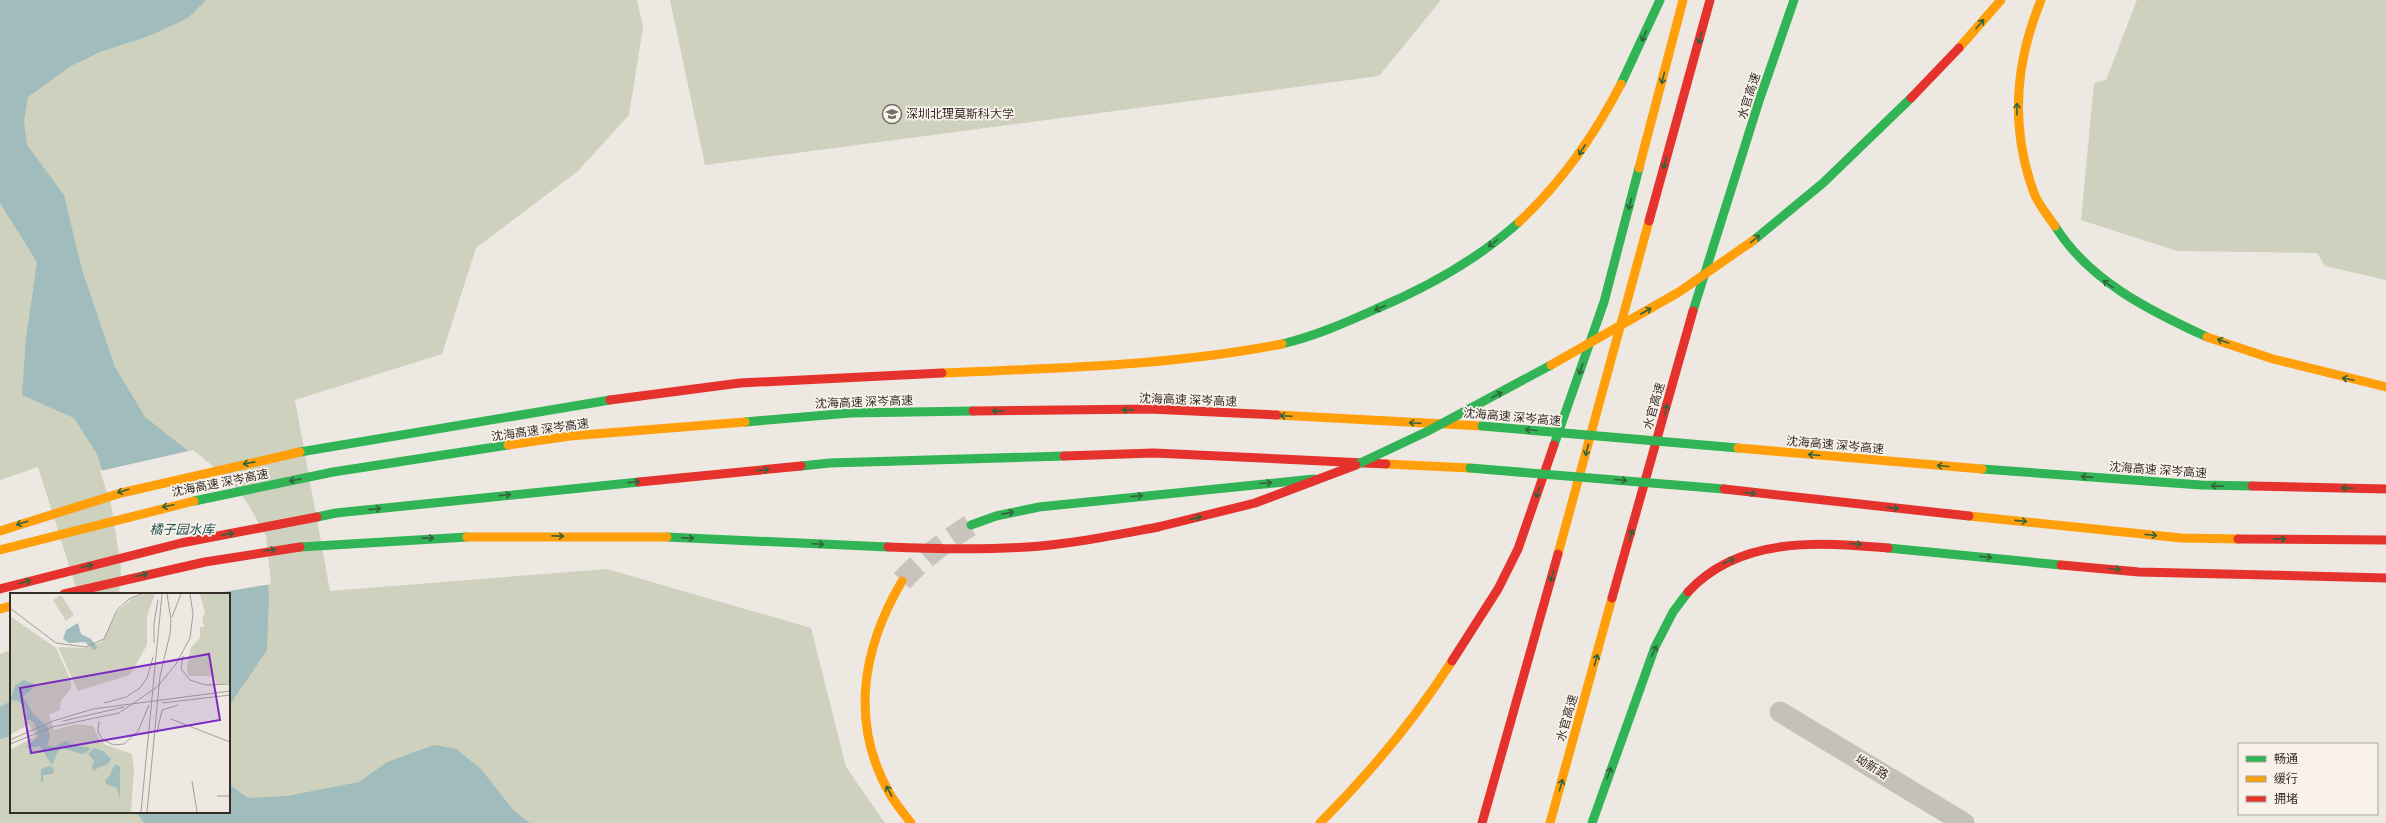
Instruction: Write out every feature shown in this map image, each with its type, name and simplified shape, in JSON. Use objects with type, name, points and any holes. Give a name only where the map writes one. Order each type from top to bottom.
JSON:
[{"type":"highway","points":[[0,531],[126,490],[329,446],[656,394],[737,383],[1159,361],[1284,344],[1339,326],[1431,285],[1473,259],[1512,229],[1547,194],[1579,155],[1609,106],[1660,0]]},
{"type":"highway","points":[[1320,823],[1354,789],[1433,691],[1498,589],[1518,549],[1604,302],[1683,0]]},
{"type":"highway","points":[[1482,823],[1529,660],[1710,0]]},
{"type":"highway","name":"水官高速","points":[[1550,823],[1674,382],[1742,155],[1794,0]]},
{"type":"highway","points":[[68,593],[183,566],[240,555],[333,544],[415,538],[535,536],[703,538],[880,547],[1013,548],[1068,542],[1158,527],[1266,500],[1346,469],[1413,438],[1518,384],[1681,291],[1736,254],[1790,211],[1908,102],[2002,0]]},
{"type":"highway","points":[[2041,0],[2021,55],[2017,118],[2020,148],[2028,176],[2038,201],[2072,252],[2093,273],[2121,294],[2172,321],[2284,363],[2386,387]]},
{"type":"highway","name":"沈海高速 深岑高速","points":[[0,550],[164,506],[333,472],[570,436],[850,413],[1150,410],[1482,426],[1982,469],[2202,485],[2386,489]]},
{"type":"highway","points":[[0,589],[181,543],[336,513],[830,463],[1154,453],[1470,468],[1664,483],[2181,538],[2386,540]]},
{"type":"highway","points":[[1373,474],[1451,467]]},
{"type":"highway","points":[[971,525],[996,516],[1038,507],[1358,475]]},
{"type":"highway","points":[[1592,823],[1648,664],[1664,627],[1680,601],[1697,583],[1720,566],[1745,554],[1800,543],[1832,543],[2139,572],[2386,578]]},
{"type":"highway","points":[[902,581],[890,598],[878,623],[869,652],[864,678],[864,706],[868,735],[877,765],[888,791],[911,823]]},
{"type":"highway","points":[[0,609],[10,606]]},
{"type":"street","name":"坳新路","points":[[1780,712],[1964,823]]},
{"type":"green space","points":[[0,0],[637,0],[643,27],[629,115],[578,171],[476,248],[442,354],[295,400],[330,591],[607,569],[811,628],[846,767],[885,823],[0,823],[0,654],[10,650],[10,813],[230,813],[230,593],[78,593],[38,467],[0,480]]},
{"type":"green space","name":"深圳北理莫斯科大学","points":[[670,0],[1441,0],[1379,76],[705,165]]},
{"type":"green space","points":[[2137,0],[2386,0],[2386,280],[2325,266],[2317,253],[2177,251],[2081,220],[2094,83],[2106,80]]},
{"type":"water","name":"橘子园水库","points":[[0,0],[206,0],[188,18],[149,36],[100,52],[71,66],[28,97],[24,121],[27,145],[64,195],[82,270],[115,367],[145,417],[228,482],[264,537],[269,595],[267,650],[230,705],[230,593],[121,593],[123,567],[113,503],[97,454],[74,418],[22,395],[26,338],[37,262],[0,203]]},
{"type":"water","points":[[10,702],[10,736],[0,739],[0,707]]},
{"type":"water","points":[[434,745],[456,749],[481,769],[514,811],[530,823],[144,823],[137,813],[230,813],[230,785],[248,798],[287,796],[359,782],[387,762]]},
{"type":"pier","points":[[193,450],[230,480],[248,504],[266,536],[271,584],[217,593],[119,593],[121,567],[111,504],[100,471]]},
{"type":"tunnel","points":[[902,581],[935,550],[971,525]]},
{"type":"traffic: fast","points":[[1621,84],[1660,0]]},
{"type":"traffic: fast","points":[[1693,311],[1759,101],[1794,0]]},
{"type":"traffic: fast","points":[[1754,240],[1823,183],[1911,98]]},
{"type":"traffic: fast","points":[[1554,445],[1604,302],[1639,168]]},
{"type":"traffic: fast","points":[[1282,344],[1330,329],[1395,301],[1433,282],[1486,249],[1519,222]]},
{"type":"traffic: fast","points":[[2055,226],[2085,263],[2122,292],[2143,305],[2207,337]]},
{"type":"traffic: fast","points":[[1356,465],[1428,431],[1551,365]]},
{"type":"traffic: fast","points":[[300,452],[610,400]]},
{"type":"traffic: fast","points":[[745,422],[850,413],[973,411]]},
{"type":"traffic: fast","points":[[1482,426],[1738,448]]},
{"type":"traffic: fast","points":[[194,501],[333,472],[508,445]]},
{"type":"traffic: fast","points":[[801,466],[830,463],[1064,456]]},
{"type":"traffic: fast","points":[[1470,468],[1724,489]]},
{"type":"traffic: fast","points":[[1982,469],[2201,485],[2252,486]]},
{"type":"traffic: fast","points":[[971,525],[996,516],[1039,507],[1314,479]]},
{"type":"traffic: fast","points":[[317,517],[336,513],[639,482]]},
{"type":"traffic: fast","points":[[300,547],[467,537]]},
{"type":"traffic: fast","points":[[667,537],[888,547]]},
{"type":"traffic: fast","points":[[1888,548],[2061,565]]},
{"type":"traffic: fast","points":[[1592,823],[1655,647],[1673,612],[1688,592]]},
{"type":"traffic: slow","points":[[1639,168],[1683,0]]},
{"type":"traffic: slow","points":[[1959,48],[2001,0]]},
{"type":"traffic: slow","points":[[2041,0],[2032,24],[2021,72],[2019,120],[2021,144],[2026,169],[2034,193],[2055,226]]},
{"type":"traffic: slow","points":[[1519,222],[1535,207],[1576,158],[1600,122],[1621,84]]},
{"type":"traffic: slow","points":[[1558,554],[1649,221]]},
{"type":"traffic: slow","points":[[1551,365],[1679,292],[1754,240]]},
{"type":"traffic: slow","points":[[2207,337],[2273,359],[2386,387]]},
{"type":"traffic: slow","points":[[942,373],[1155,362],[1282,344]]},
{"type":"traffic: slow","points":[[1277,415],[1482,426]]},
{"type":"traffic: slow","points":[[508,445],[570,436],[745,422]]},
{"type":"traffic: slow","points":[[1738,448],[1982,469]]},
{"type":"traffic: slow","points":[[0,531],[121,493],[300,452]]},
{"type":"traffic: slow","points":[[1386,464],[1470,468]]},
{"type":"traffic: slow","points":[[0,550],[194,501]]},
{"type":"traffic: slow","points":[[1969,516],[2181,538],[2238,539]]},
{"type":"traffic: slow","points":[[467,537],[667,537]]},
{"type":"traffic: slow","points":[[902,581],[888,607],[870,660],[866,687],[865,714],[869,742],[878,769],[891,796],[911,823]]},
{"type":"traffic: slow","points":[[1550,823],[1612,598]]},
{"type":"traffic: slow","points":[[0,609],[10,606]]},
{"type":"traffic: slow","points":[[1320,823],[1374,766],[1423,704],[1452,661]]},
{"type":"traffic: jam","points":[[1649,221],[1710,0]]},
{"type":"traffic: jam","points":[[1911,98],[1959,48]]},
{"type":"traffic: jam","points":[[1612,598],[1693,311]]},
{"type":"traffic: jam","points":[[610,400],[740,383],[942,373]]},
{"type":"traffic: jam","points":[[973,411],[1150,409],[1277,415]]},
{"type":"traffic: jam","points":[[1452,661],[1498,589],[1518,549],[1554,445]]},
{"type":"traffic: jam","points":[[1064,456],[1154,453],[1386,464]]},
{"type":"traffic: jam","points":[[1158,527],[1255,503],[1356,465]]},
{"type":"traffic: jam","points":[[639,482],[801,466]]},
{"type":"traffic: jam","points":[[2252,486],[2386,489]]},
{"type":"traffic: jam","points":[[1724,489],[1969,516]]},
{"type":"traffic: jam","points":[[0,589],[181,543],[317,517]]},
{"type":"traffic: jam","points":[[888,547],[993,549],[1044,546],[1158,527]]},
{"type":"traffic: jam","points":[[2238,539],[2386,540]]},
{"type":"traffic: jam","points":[[1688,592],[1708,574],[1731,561],[1756,552],[1781,547],[1835,544],[1888,548]]},
{"type":"traffic: jam","points":[[68,593],[205,562],[300,547]]},
{"type":"traffic: jam","points":[[1482,823],[1558,554]]},
{"type":"traffic: jam","points":[[2061,565],[2139,572],[2386,578]]},
{"type":"place","name":"深圳北理莫斯科大学","points":[[892,114]]}]
